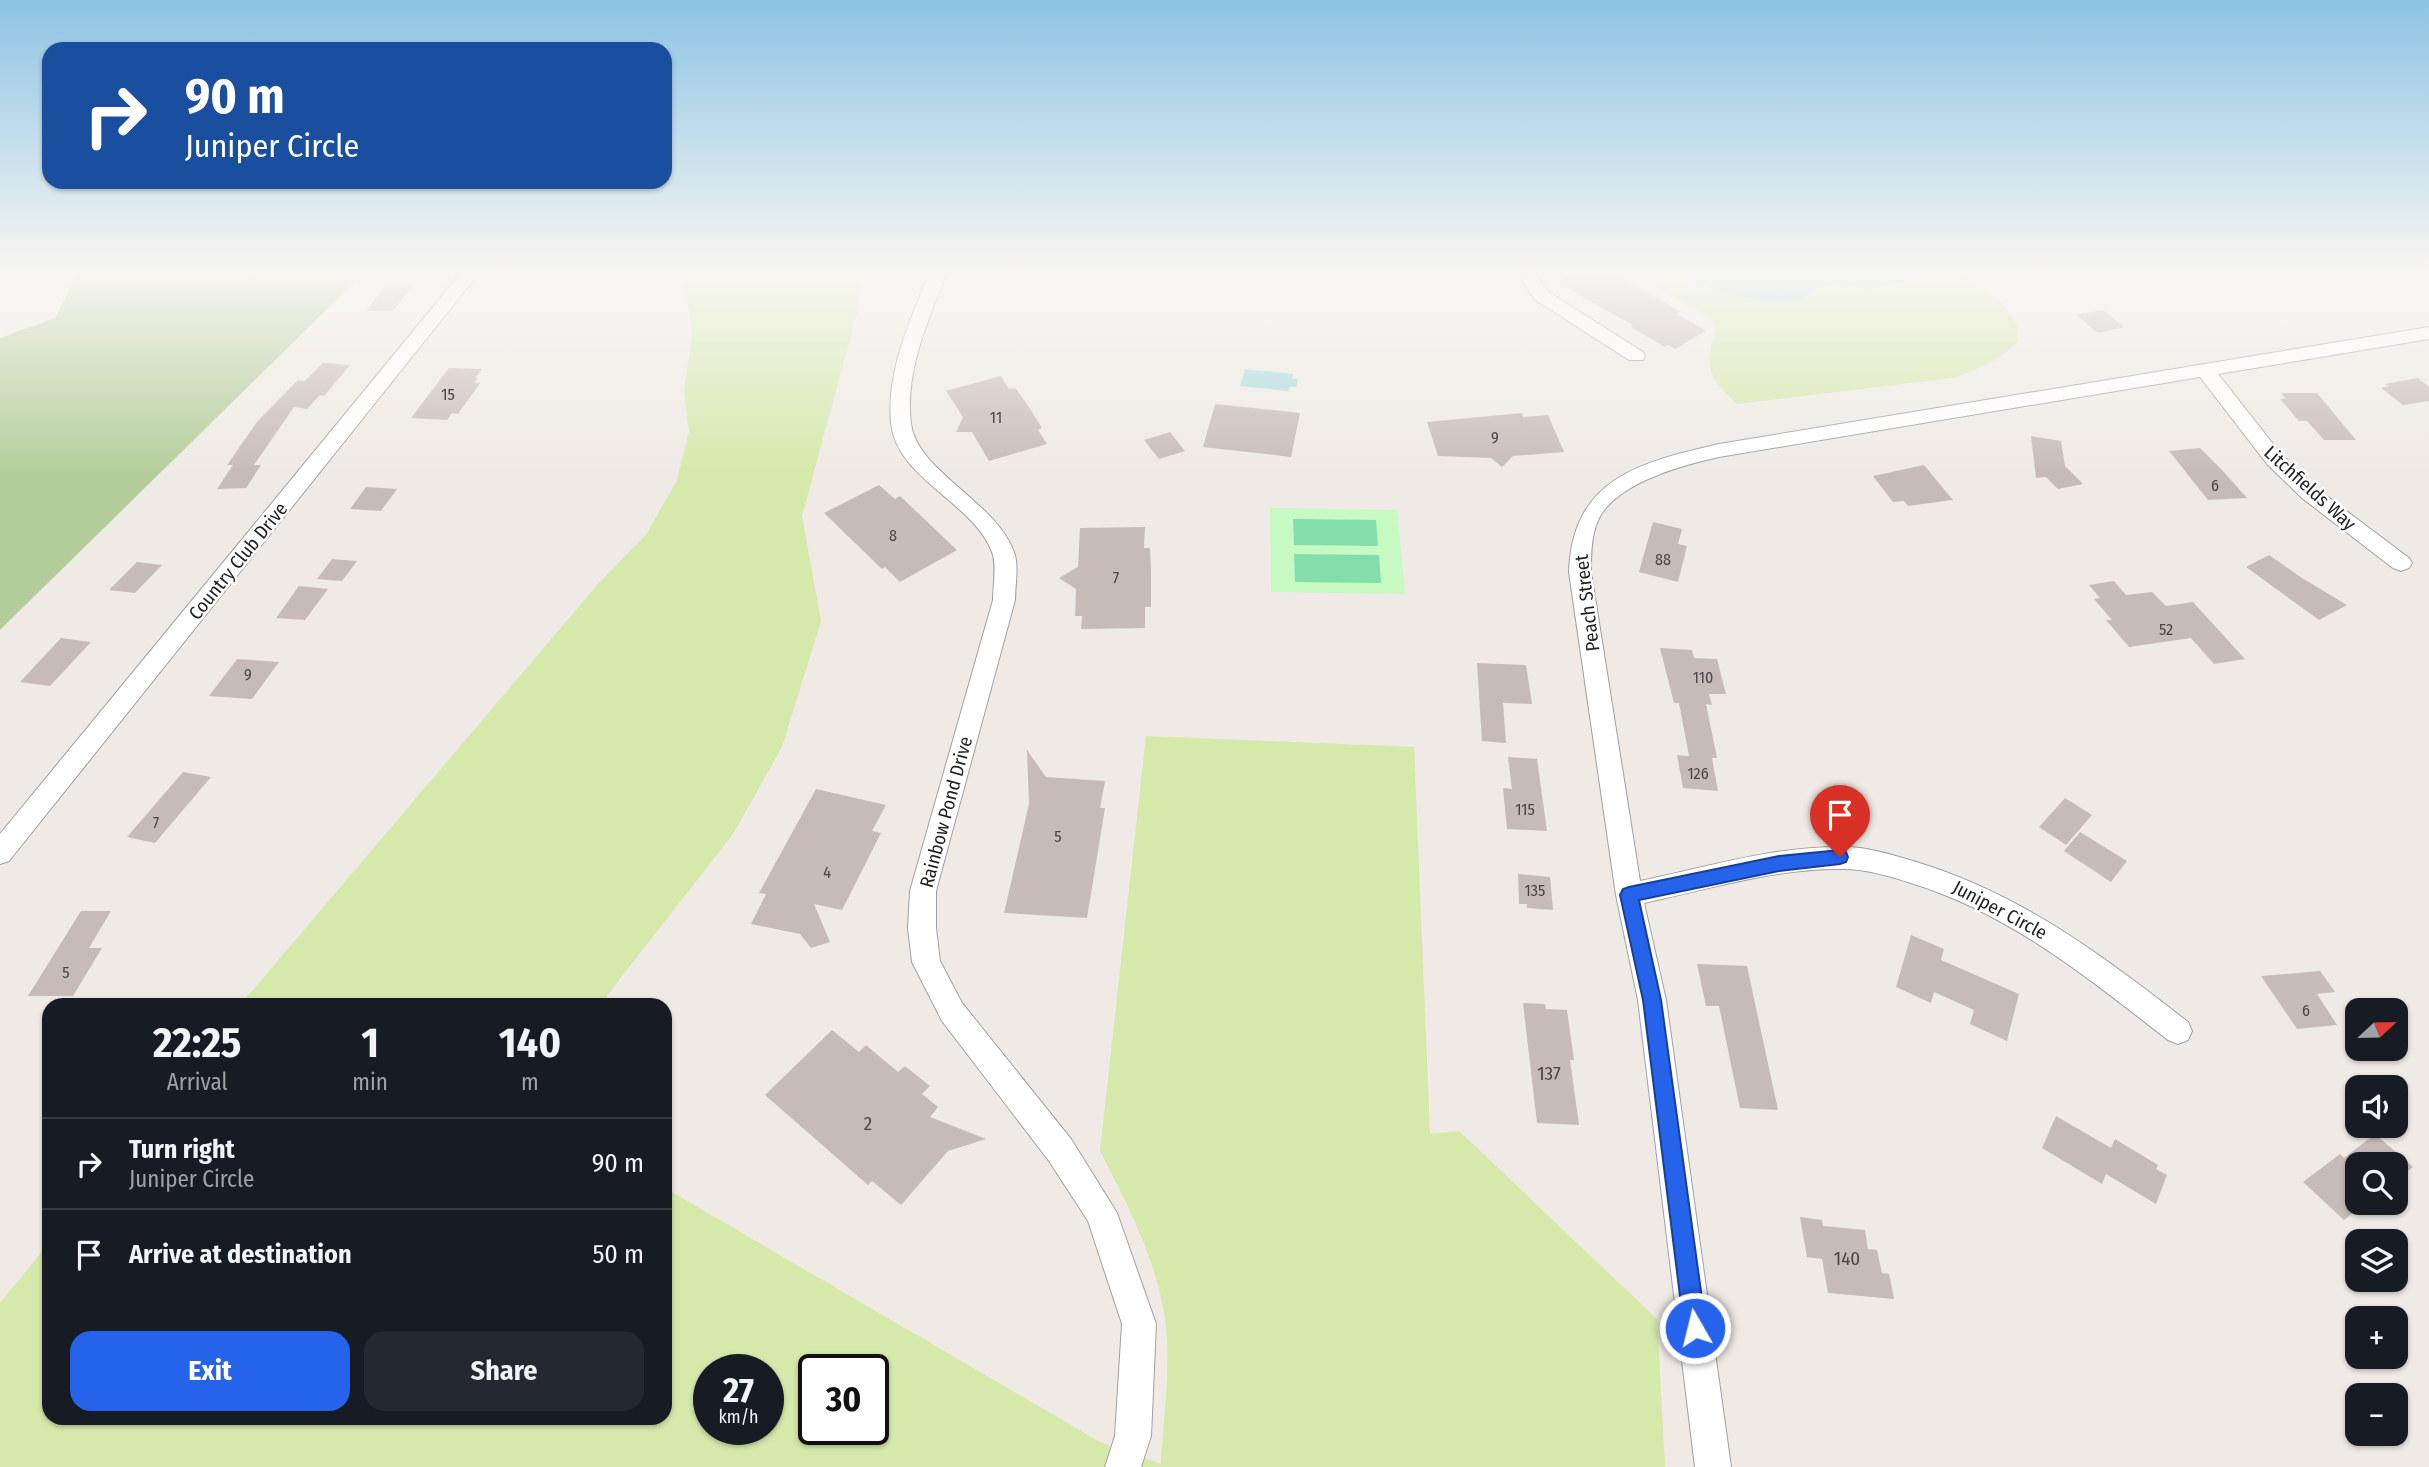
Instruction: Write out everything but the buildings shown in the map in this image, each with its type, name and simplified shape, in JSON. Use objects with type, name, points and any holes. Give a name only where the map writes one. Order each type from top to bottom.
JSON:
[{"type":"street","name":"Country Club Drive","points":[[0,853],[419,336]]},
{"type":"street","name":"Rainbow Pond Drive","points":[[914,336],[903,376],[901,425],[913,455],[981,517],[1004,553],[1004,600],[923,891],[922,928],[926,962],[951,1012],[1060,1150],[1101,1213],[1139,1324],[1133,1436],[1124,1467]]},
{"type":"street","points":[[1605,336],[1636,356]]},
{"type":"street","name":"Peach Street","points":[[1713,1467],[1652,1000],[1629,895],[1580,572],[1580,542],[1592,514],[1609,494],[1664,465],[1703,454],[2413,336]]},
{"type":"street","name":"Litchfields Way","points":[[2204,369],[2274,460],[2309,493],[2401,563]]},
{"type":"street","name":"Juniper Circle","points":[[1629,895],[1779,864],[1840,857],[1878,863],[1941,879],[1975,894],[2077,952],[2178,1031]]},
{"type":"green space","points":[[4,336],[299,336],[0,630],[0,338]]},
{"type":"green space","points":[[692,336],[851,336],[802,516],[821,621],[782,747],[733,834],[607,998],[246,998],[598,584],[646,535],[677,480],[689,432],[684,392]]},
{"type":"green space","points":[[1714,336],[2018,336],[2018,342],[1987,364],[1952,378],[1737,404],[1720,387],[1711,372]]},
{"type":"green space","points":[[1270,508],[1397,510],[1405,594],[1271,592]]},
{"type":"green space","points":[[1293,519],[1376,520],[1378,546],[1294,545]]},
{"type":"green space","points":[[1294,554],[1379,555],[1381,583],[1295,582]]},
{"type":"green space","points":[[1146,736],[1414,747],[1430,1134],[1459,1131],[1657,1319],[1665,1467],[0,1467],[0,1303],[42,1252],[42,1425],[672,1425],[672,1192],[1100,1442],[1161,1464],[1167,1341],[1159,1291],[1144,1243],[1100,1151]]},
{"type":"water","points":[[1245,369],[1293,374],[1292,379],[1298,379],[1296,387],[1290,387],[1288,391],[1240,386]]},
{"type":"route","points":[[1695,1328],[1652,1000],[1629,895],[1779,864],[1840,857]]}]
